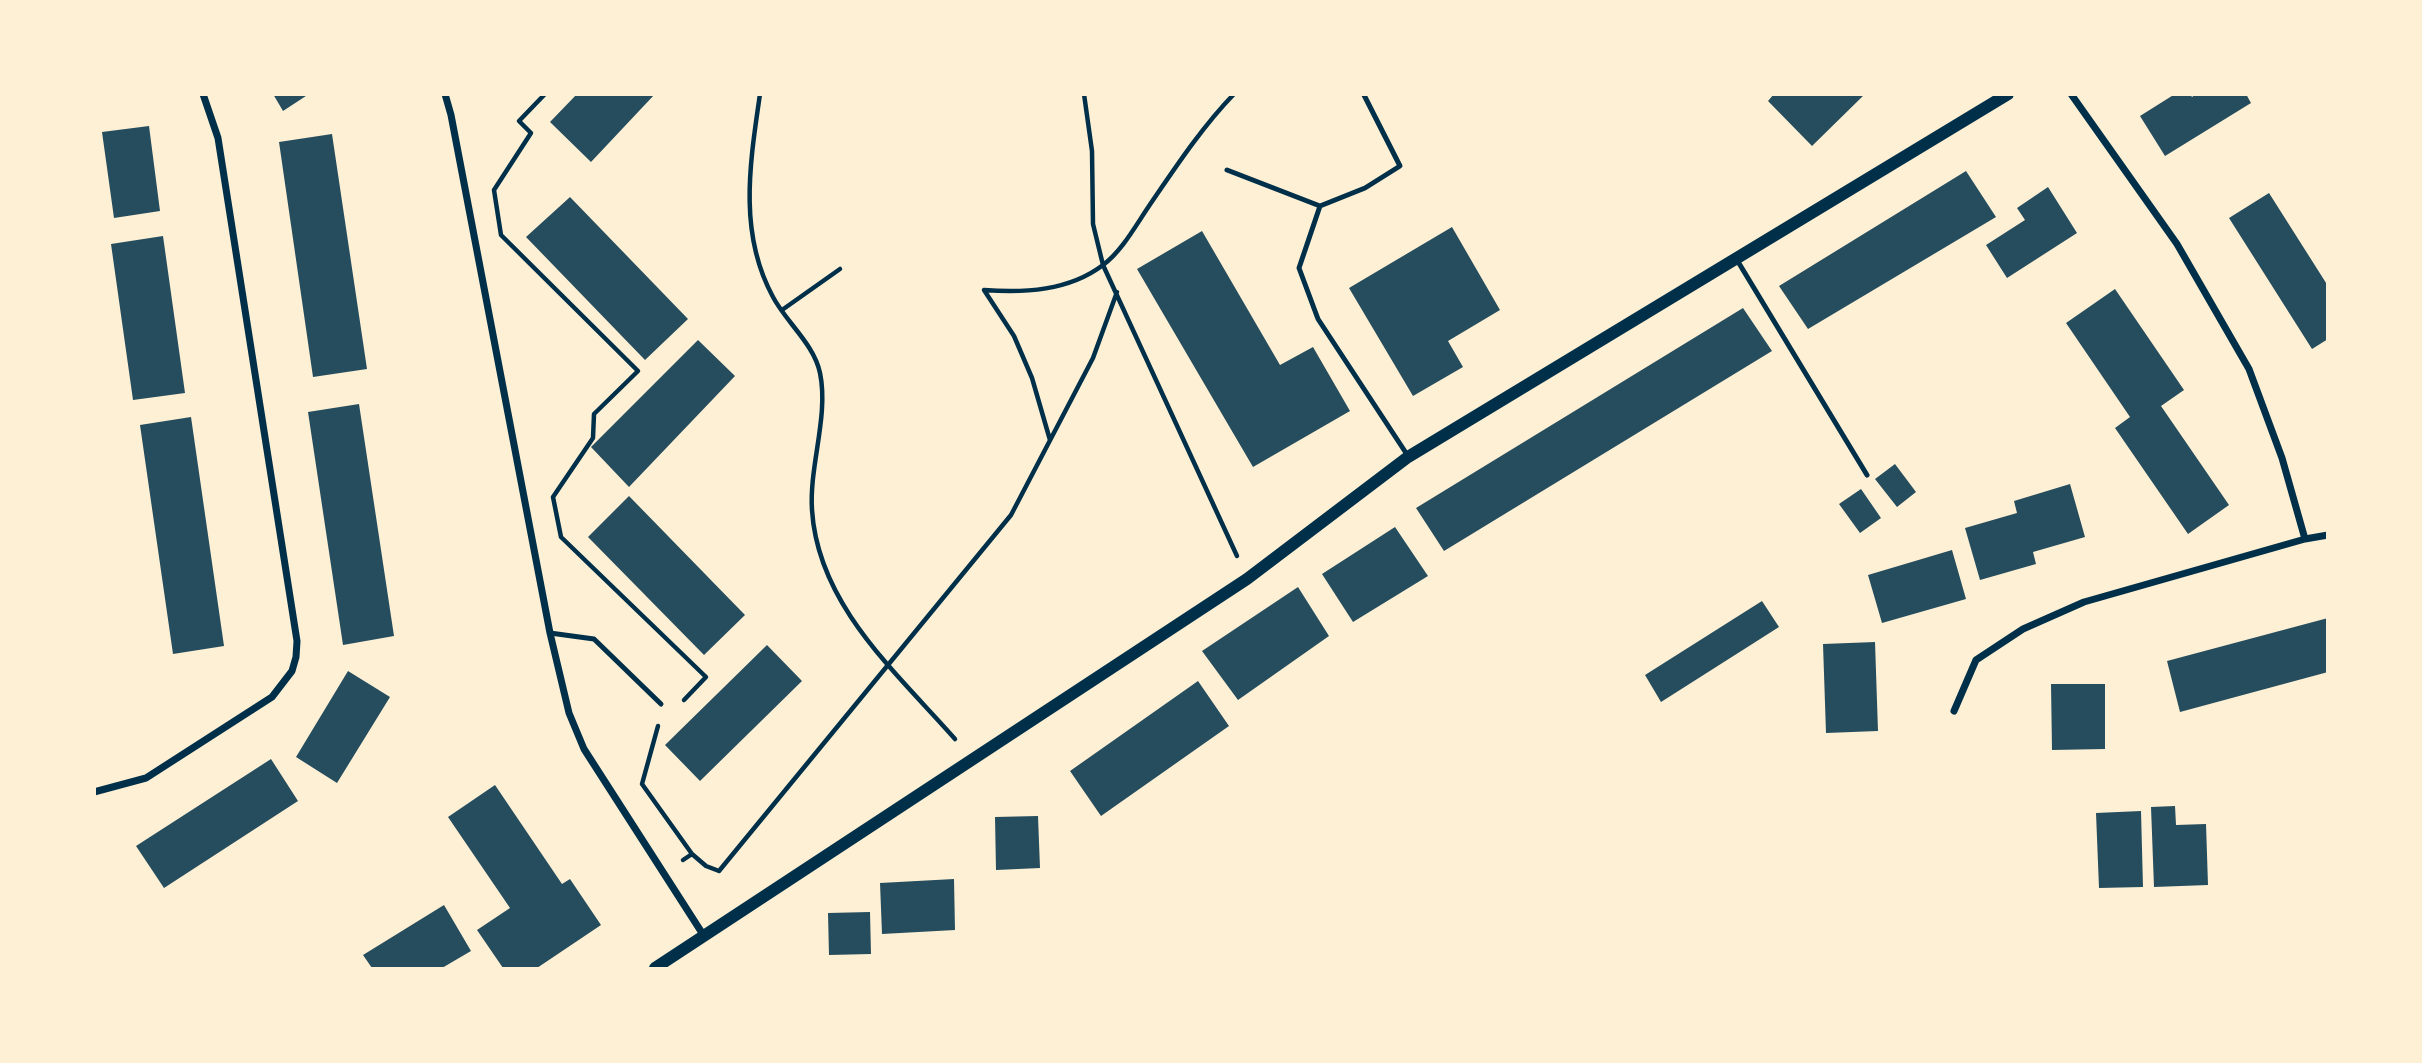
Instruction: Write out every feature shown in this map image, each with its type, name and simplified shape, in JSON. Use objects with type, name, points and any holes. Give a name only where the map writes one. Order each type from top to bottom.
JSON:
[{"type":"street","points":[[94,792],[146,778],[271,697],[292,671],[296,657],[297,642],[218,138],[203,94]]},
{"type":"street","points":[[445,94],[550,633],[569,713],[584,749],[704,936]]},
{"type":"street","points":[[655,968],[1247,579],[1408,457],[2008,94]]},
{"type":"street","points":[[2071,94],[2177,244],[2249,369],[2282,458],[2305,538]]},
{"type":"street","points":[[1954,711],[1976,660],[2023,629],[2084,602],[2305,538],[2328,535]]},
{"type":"lane","points":[[1227,170],[1320,206],[1365,188],[1399,166],[1364,96]]},
{"type":"lane","points":[[1320,206],[1299,268],[1318,319],[1408,457]]},
{"type":"lane","points":[[1737,260],[1867,475]]},
{"type":"lane","points":[[550,633],[594,639],[661,704]]},
{"type":"path","points":[[545,94],[519,121],[531,134],[494,190],[501,235],[638,371],[594,414],[593,438],[553,497],[561,537],[705,677],[681,702]]},
{"type":"path","points":[[760,94],[749,170],[750,222],[760,266],[773,297],[820,371],[822,394],[811,509],[819,549],[835,590],[854,623],[972,758]]},
{"type":"path","points":[[1084,94],[1092,151],[1093,224],[1103,265],[1247,579]]},
{"type":"path","points":[[1050,440],[1032,378],[1014,336],[984,290],[1012,292],[1050,289],[1076,280],[1103,265],[1126,239],[1181,159],[1234,94]]},
{"type":"path","points":[[782,310],[840,269]]},
{"type":"path","points":[[665,719],[657,728],[642,784],[692,854],[706,866],[719,871],[1011,515],[1093,358],[1117,292]]},
{"type":"path","points":[[664,874],[692,854]]},
{"type":"building","points":[[273,94],[309,94],[283,111]]},
{"type":"building","points":[[577,94],[655,94],[591,162],[550,122]]},
{"type":"building","points":[[1774,94],[1865,94],[1812,146],[1768,101]]},
{"type":"building","points":[[2175,94],[2190,94],[2192,97],[2196,94],[2246,94],[2251,103],[2165,156],[2140,116]]},
{"type":"building","points":[[149,126],[160,211],[114,218],[102,132]]},
{"type":"building","points":[[332,134],[367,369],[313,377],[279,142]]},
{"type":"building","points":[[1966,171],[1996,217],[1808,329],[1779,286]]},
{"type":"building","points":[[2048,187],[2077,233],[2007,278],[1986,245],[2025,220],[2017,208]]},
{"type":"building","points":[[2269,193],[2328,286],[2328,339],[2312,349],[2229,218]]},
{"type":"building","points":[[570,197],[688,319],[645,360],[526,237]]},
{"type":"building","points":[[1452,227],[1500,310],[1448,341],[1463,367],[1413,396],[1349,288]]},
{"type":"building","points":[[1202,231],[1280,365],[1313,347],[1350,411],[1253,467],[1137,269]]},
{"type":"building","points":[[163,236],[185,393],[133,400],[111,244]]},
{"type":"building","points":[[2115,289],[2184,390],[2161,406],[2229,505],[2188,534],[2115,428],[2130,417],[2066,323]]},
{"type":"building","points":[[1743,308],[1772,351],[1444,551],[1416,508]]},
{"type":"building","points":[[698,340],[735,376],[629,487],[591,447]]},
{"type":"building","points":[[359,404],[394,636],[343,645],[308,412]]},
{"type":"building","points":[[191,417],[224,646],[173,654],[140,425]]},
{"type":"building","points":[[1895,464],[1916,492],[1897,507],[1875,479]]},
{"type":"building","points":[[2070,484],[2085,537],[2033,552],[2036,564],[1980,580],[1965,528],[2017,513],[2014,501]]},
{"type":"building","points":[[1861,489],[1881,518],[1860,533],[1839,504]]},
{"type":"building","points":[[629,496],[745,615],[704,655],[588,537]]},
{"type":"building","points":[[1395,527],[1428,576],[1353,622],[1322,574]]},
{"type":"building","points":[[1952,550],[1966,599],[1882,623],[1868,575]]},
{"type":"building","points":[[1298,587],[1329,636],[1238,700],[1202,651]]},
{"type":"building","points":[[1762,601],[1779,627],[1661,702],[1645,675]]},
{"type":"building","points":[[2328,618],[2328,672],[2180,712],[2167,661]]},
{"type":"building","points":[[1875,642],[1878,731],[1826,733],[1823,644]]},
{"type":"building","points":[[767,645],[802,681],[700,781],[665,745]]},
{"type":"building","points":[[348,671],[390,697],[337,783],[296,757]]},
{"type":"building","points":[[1198,681],[1229,726],[1101,816],[1070,771]]},
{"type":"building","points":[[2051,684],[2105,684],[2105,749],[2052,750]]},
{"type":"building","points":[[271,759],[298,801],[164,888],[136,846]]},
{"type":"building","points":[[495,785],[562,884],[570,879],[601,925],[537,968],[503,968],[477,930],[510,908],[448,817]]},
{"type":"building","points":[[2175,806],[2176,825],[2206,824],[2208,885],[2154,887],[2151,807]]},
{"type":"building","points":[[2141,811],[2143,887],[2099,888],[2096,813]]},
{"type":"building","points":[[1038,816],[1040,868],[996,870],[995,817]]},
{"type":"building","points":[[954,879],[955,930],[882,934],[880,883]]},
{"type":"building","points":[[444,905],[471,951],[442,968],[372,968],[363,955]]},
{"type":"building","points":[[870,912],[871,954],[829,955],[828,913]]}]
